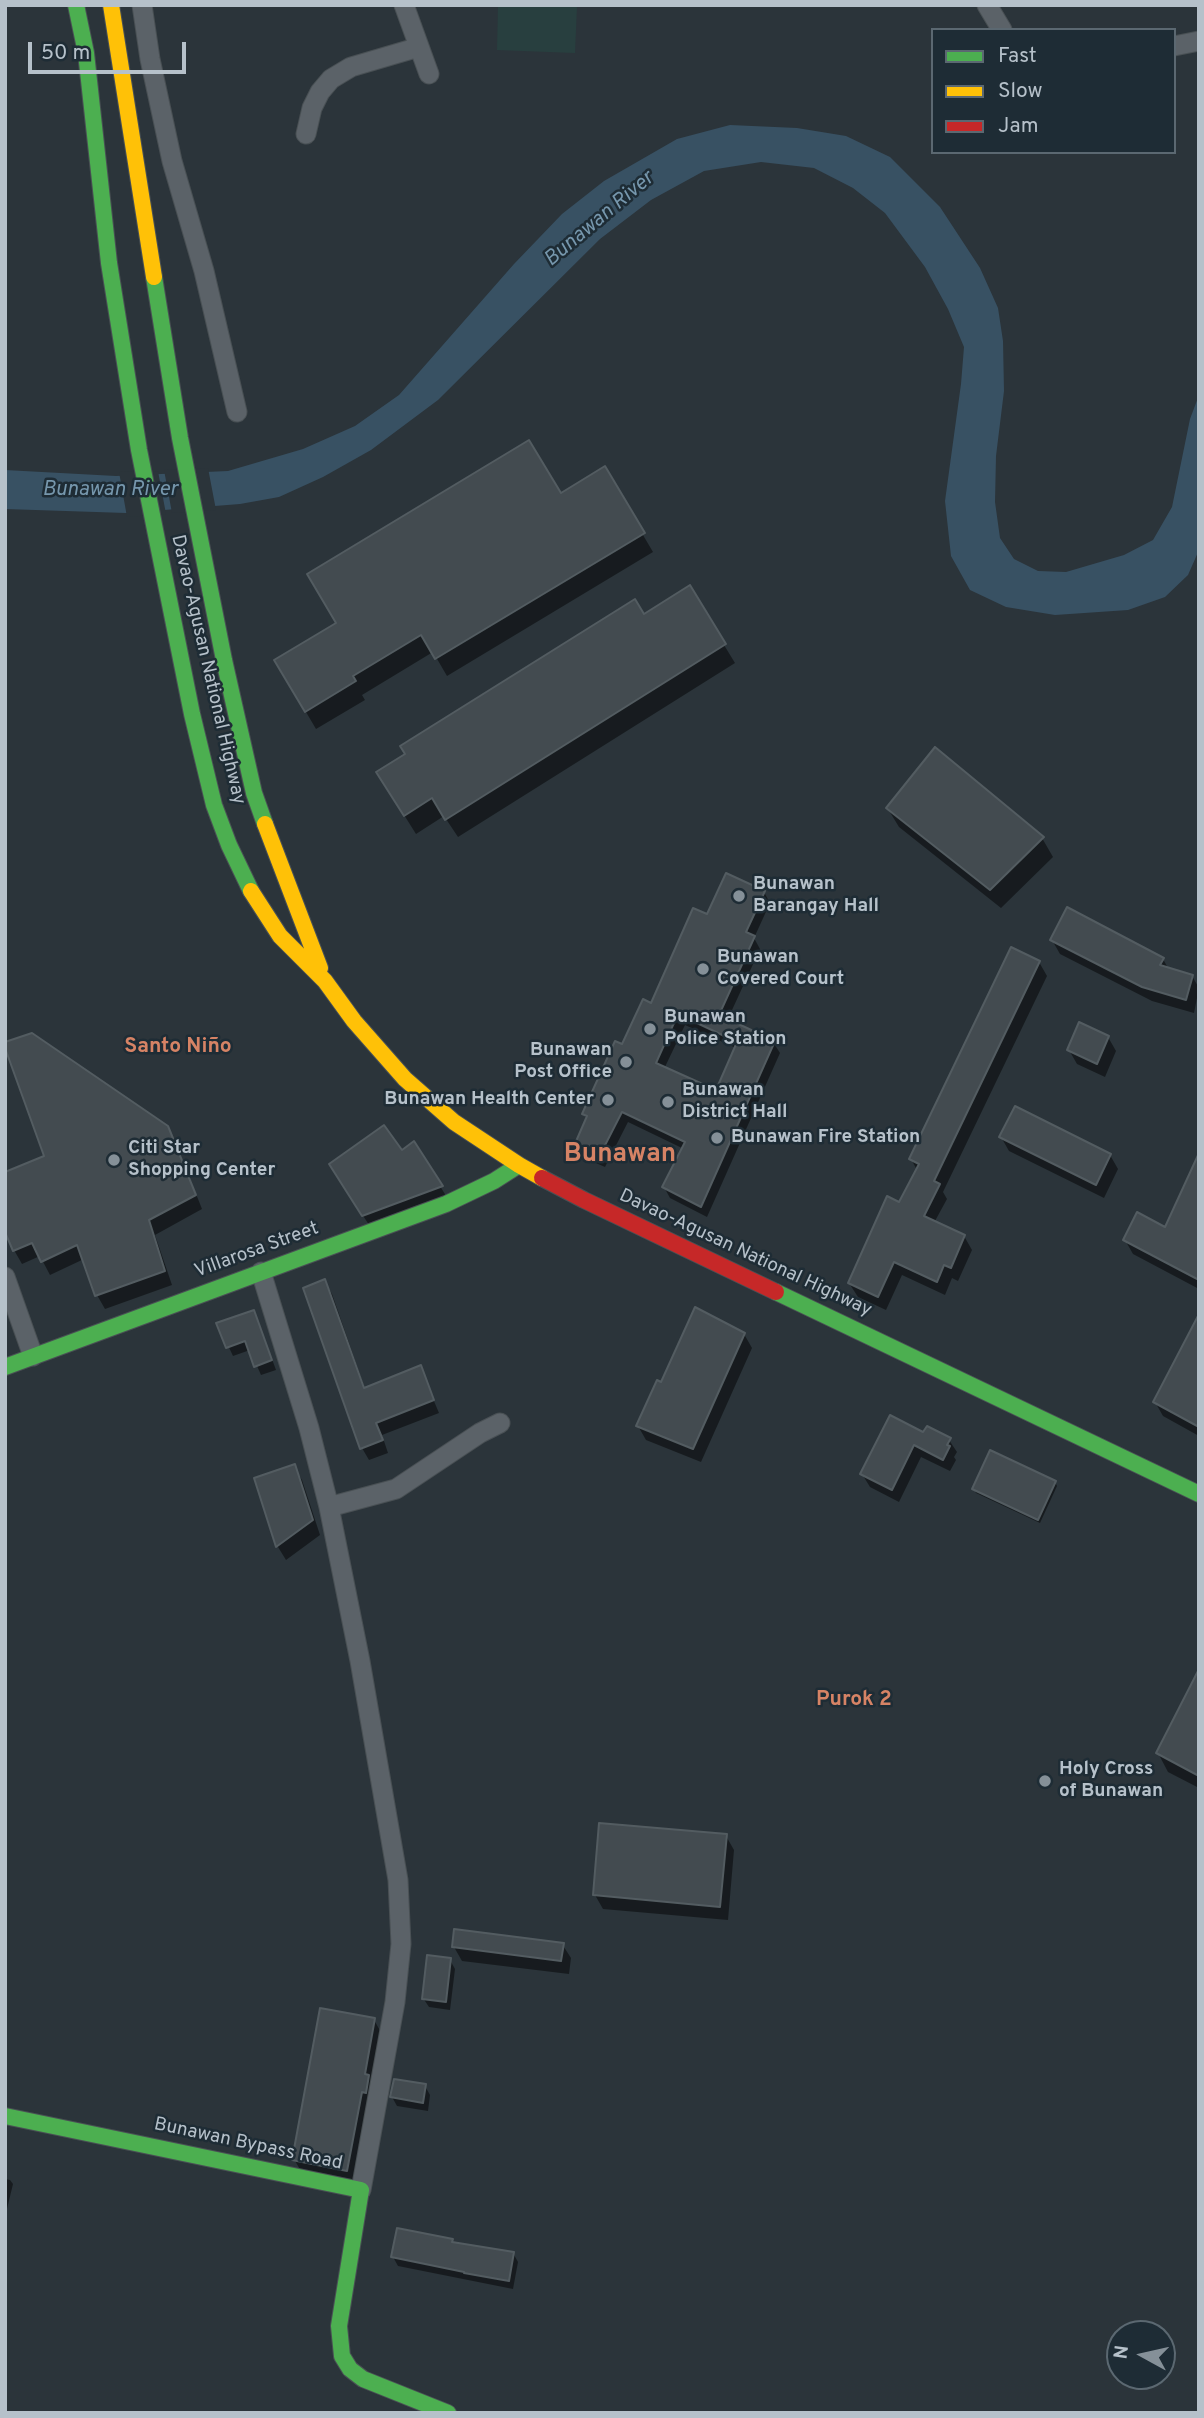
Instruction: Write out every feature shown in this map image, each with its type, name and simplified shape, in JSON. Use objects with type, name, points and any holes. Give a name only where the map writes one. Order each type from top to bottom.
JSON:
[{"type":"main road","name":"Davao-Agusan National Highway","points":[[76,5],[86,53],[118,163],[180,438],[254,793],[325,981]]},
{"type":"main road","name":"Davao-Agusan National Highway","points":[[111,5],[118,163],[109,263],[139,450],[167,595],[211,792],[229,845],[256,902],[280,936],[325,981],[354,1021],[405,1079],[454,1122],[519,1165],[573,1195],[1199,1494]]},
{"type":"main road","name":"Villarosa Street","points":[[5,1367],[446,1204],[494,1181],[519,1165]]},
{"type":"main road","name":"Bunawan Bypass Road","points":[[5,2116],[362,2190],[339,2326],[342,2356],[350,2369],[363,2379],[448,2413]]},
{"type":"street","points":[[142,5],[150,60],[169,150],[204,271],[237,412]]},
{"type":"street","points":[[404,5],[429,74]]},
{"type":"street","points":[[986,5],[998,28]]},
{"type":"street","points":[[1176,47],[1199,41]]},
{"type":"street","points":[[306,134],[312,108],[331,79],[351,66],[419,47]]},
{"type":"street","points":[[261,1272],[309,1428],[329,1507],[360,1661],[398,1880],[401,1944],[397,1991],[362,2190]]},
{"type":"street","points":[[5,1277],[33,1356]]},
{"type":"street","points":[[329,1507],[396,1489],[480,1433],[500,1423]]},
{"type":"green space","points":[[498,5],[577,7],[575,53],[497,50]]},
{"type":"water","name":"Bunawan River","points":[[730,125],[797,128],[846,136],[890,157],[940,207],[980,268],[998,308],[1003,341],[1004,391],[996,456],[995,502],[1000,538],[1014,559],[1038,571],[1066,572],[1124,555],[1153,540],[1172,507],[1190,419],[1199,395],[1199,550],[1188,575],[1165,597],[1128,610],[1055,615],[1006,607],[970,590],[951,556],[945,501],[964,347],[948,309],[925,267],[885,213],[853,188],[814,168],[761,162],[704,171],[651,200],[600,239],[438,400],[371,450],[323,477],[279,497],[240,504],[126,513],[5,509],[5,470],[116,476],[228,471],[303,449],[355,426],[399,395],[514,264],[562,214],[604,181],[677,139]]},
{"type":"pier","points":[[208,468],[216,510],[172,513],[164,470]]},
{"type":"pier","points":[[158,471],[166,514],[127,517],[119,472]]},
{"type":"building","points":[[529,440],[561,493],[605,466],[645,533],[435,659],[421,635],[353,676],[356,681],[305,712],[274,660],[336,623],[307,574]]},
{"type":"building","points":[[690,585],[726,644],[445,820],[432,798],[404,816],[376,772],[405,754],[400,746],[635,599],[644,614]]},
{"type":"building","points":[[935,747],[1044,837],[990,890],[886,808]]},
{"type":"building","points":[[726,873],[765,891],[746,932],[755,936],[719,1015],[775,1041],[701,1207],[662,1187],[685,1142],[622,1112],[599,1157],[574,1146],[587,1116],[582,1114],[615,1041],[622,1044],[643,999],[651,1003],[693,908],[707,914]],"holes":[[[678,1014],[737,1042],[716,1090],[656,1063]]]},
{"type":"building","points":[[1067,907],[1164,958],[1160,965],[1193,975],[1186,1000],[1142,987],[1050,940]]},
{"type":"building","points":[[1011,947],[1040,961],[934,1181],[940,1184],[924,1216],[965,1235],[951,1268],[944,1265],[937,1282],[894,1262],[878,1297],[848,1283],[887,1196],[899,1202],[919,1164],[909,1159]]},
{"type":"building","points":[[1079,1022],[1109,1036],[1097,1064],[1067,1050]]},
{"type":"building","name":"Citi Star Shopping Center","points":[[32,1033],[168,1126],[196,1195],[149,1220],[165,1271],[95,1296],[77,1245],[41,1262],[32,1243],[13,1251],[5,1232],[5,1172],[44,1156],[5,1042]]},
{"type":"building","points":[[1015,1106],[1111,1154],[1096,1185],[999,1137]]},
{"type":"building","points":[[384,1125],[402,1150],[414,1141],[443,1186],[362,1216],[329,1164]]},
{"type":"building","points":[[1199,1153],[1199,1280],[1123,1240],[1137,1212],[1165,1227]]},
{"type":"building","points":[[325,1279],[364,1388],[421,1365],[434,1400],[376,1423],[383,1440],[360,1449],[303,1288]]},
{"type":"building","points":[[695,1307],[745,1333],[693,1449],[636,1426],[657,1380],[661,1382]]},
{"type":"building","points":[[254,1310],[272,1360],[254,1367],[245,1341],[226,1348],[216,1323]]},
{"type":"building","points":[[1199,1314],[1199,1427],[1153,1402]]},
{"type":"building","points":[[890,1415],[923,1432],[927,1426],[951,1438],[943,1460],[914,1445],[892,1490],[860,1474]]},
{"type":"building","points":[[990,1450],[1056,1481],[1038,1520],[972,1489]]},
{"type":"building","points":[[295,1464],[313,1520],[276,1547],[254,1478]]},
{"type":"building","points":[[1199,1669],[1199,1776],[1156,1753]]},
{"type":"building","points":[[599,1823],[727,1834],[720,1907],[593,1895]]},
{"type":"building","points":[[454,1929],[564,1943],[561,1961],[452,1947]]},
{"type":"building","points":[[427,1955],[451,1958],[446,2002],[422,1999]]},
{"type":"building","points":[[320,2008],[375,2018],[365,2074],[369,2075],[366,2093],[362,2092],[347,2171],[292,2160]]},
{"type":"building","points":[[394,2079],[426,2084],[423,2103],[390,2097]]},
{"type":"building","points":[[397,2228],[453,2239],[452,2242],[514,2252],[509,2281],[391,2257]]},
{"type":"traffic: fast","points":[[76,5],[86,53],[109,263],[139,450],[192,714],[214,805],[251,891]]},
{"type":"traffic: fast","points":[[154,277],[180,438],[224,660],[254,793],[265,824]]},
{"type":"traffic: fast","points":[[5,1367],[446,1204],[494,1181],[519,1165]]},
{"type":"traffic: fast","points":[[776,1292],[1199,1494]]},
{"type":"traffic: fast","points":[[5,2116],[361,2190],[339,2326],[342,2356],[350,2369],[363,2379],[448,2413]]},
{"type":"traffic: slow","points":[[111,5],[154,277]]},
{"type":"traffic: slow","points":[[265,824],[320,968]]},
{"type":"traffic: slow","points":[[251,891],[280,936],[325,981],[354,1021],[405,1079],[454,1122],[542,1178]]},
{"type":"traffic: jam","points":[[542,1178],[776,1292]]},
{"type":"place","name":"Bunawan Barangay Hall","points":[[739,896]]},
{"type":"place","name":"Bunawan Covered Court","points":[[703,969]]},
{"type":"place","name":"Bunawan Police Station","points":[[650,1029]]},
{"type":"place","name":"Bunawan Post Office","points":[[626,1062]]},
{"type":"place","name":"Bunawan Health Center","points":[[608,1100]]},
{"type":"place","name":"Bunawan District Hall","points":[[668,1102]]},
{"type":"place","name":"Bunawan Fire Station","points":[[717,1138]]},
{"type":"place","name":"Citi Star Shopping Center","points":[[114,1160]]},
{"type":"place","name":"Holy Cross of Bunawan","points":[[1045,1781]]},
{"type":"district","name":"Santo Niño","points":[[178,1048]]},
{"type":"district","name":"Bunawan","points":[[620,1156]]},
{"type":"district","name":"Purok 2","points":[[854,1701]]}]
